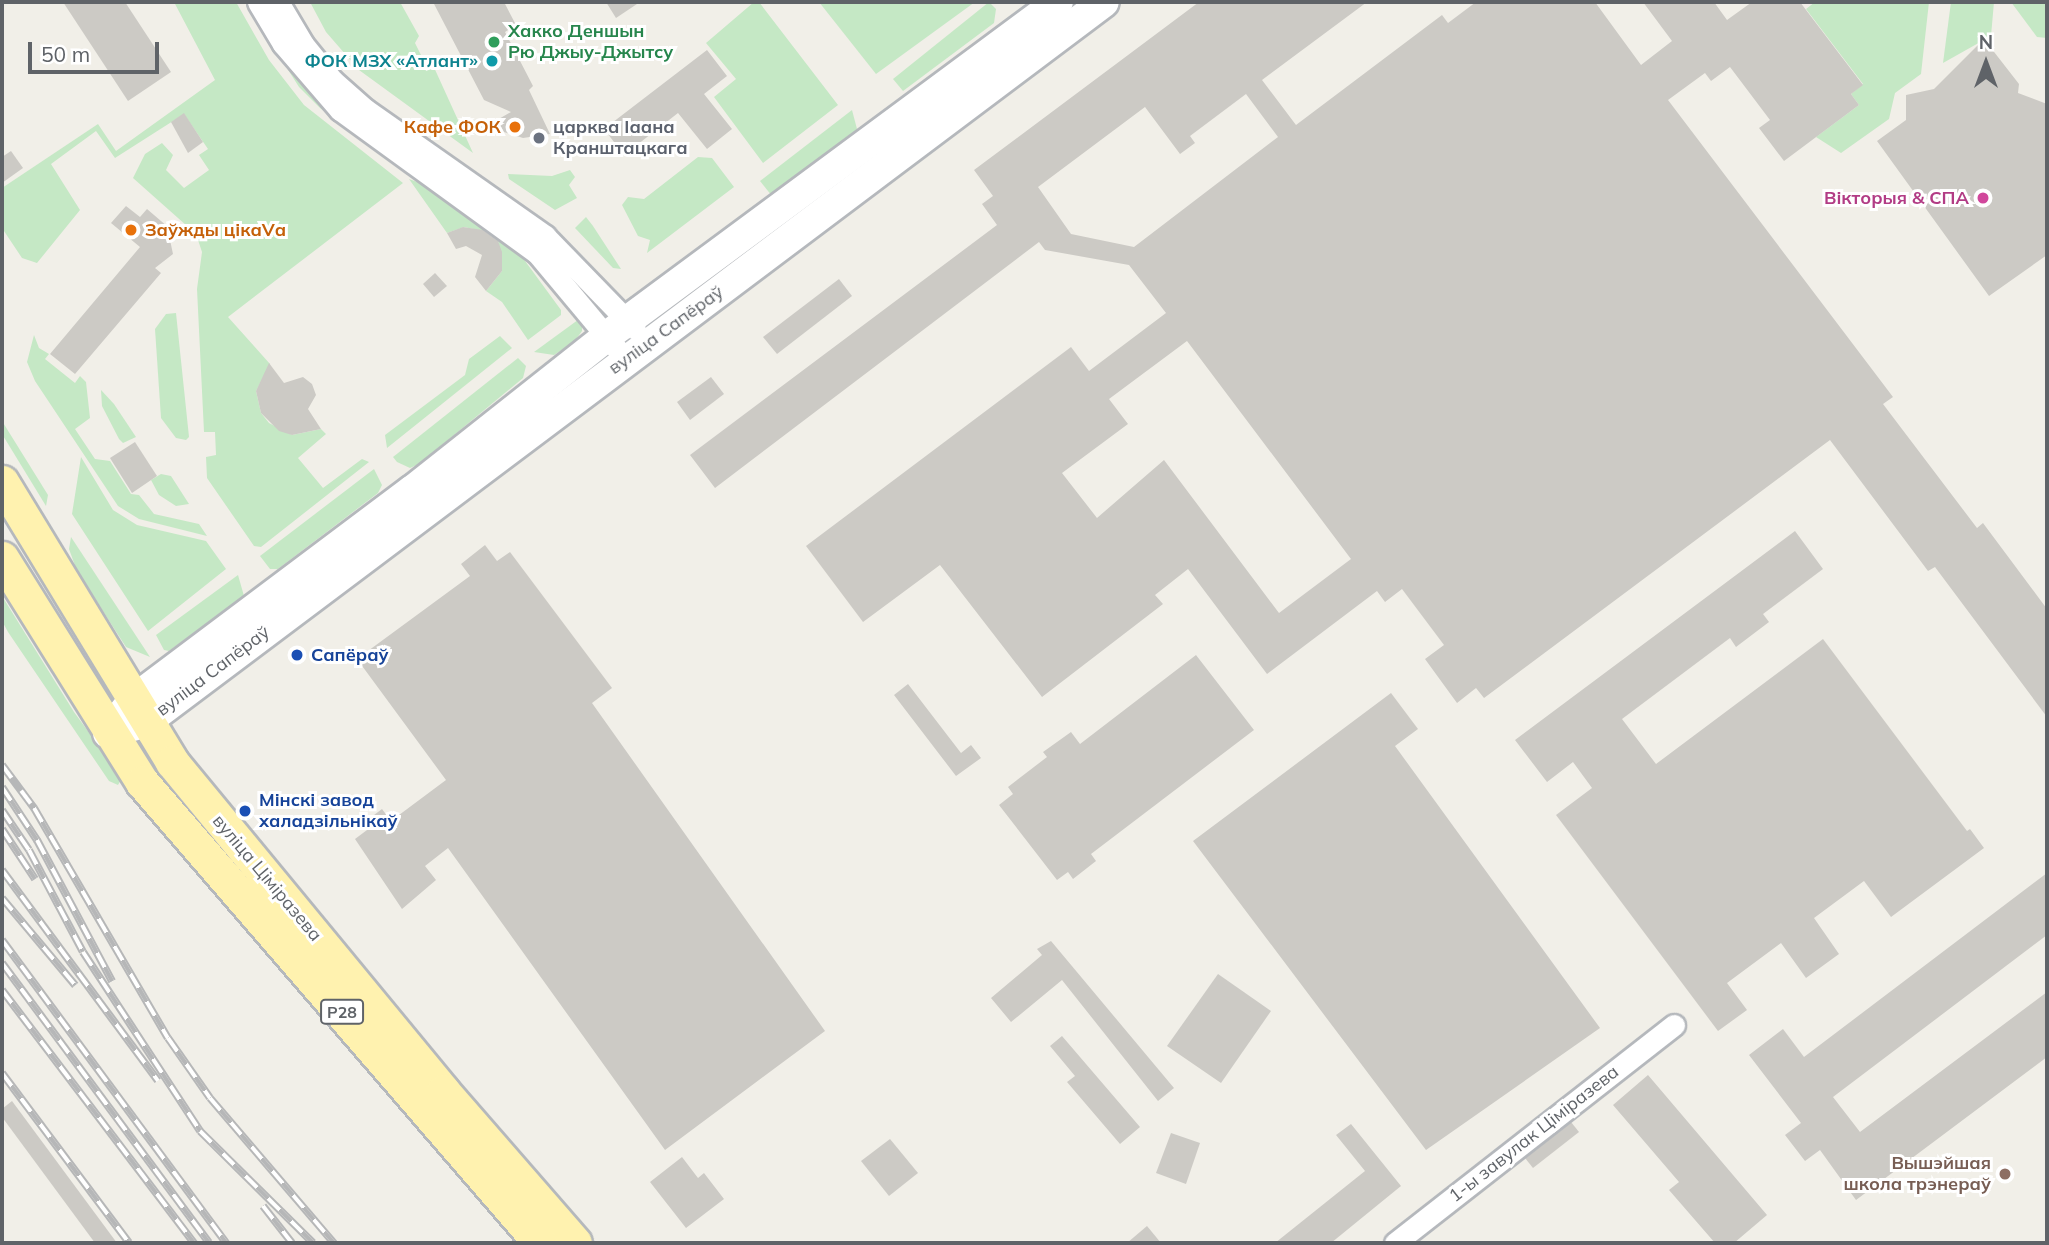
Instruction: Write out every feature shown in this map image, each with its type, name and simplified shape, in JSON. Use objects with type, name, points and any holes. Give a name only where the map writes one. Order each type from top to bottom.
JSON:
[{"type":"main road","name":"вуліца Сапёраў","points":[[627,340],[1058,2]]},
{"type":"main road","name":"вуліца Сапёраў","points":[[108,733],[412,491],[1104,2]]},
{"type":"main road","name":"вуліца Ціміразева","points":[[2,482],[139,711],[224,827],[575,1243]]},
{"type":"main road","name":"вуліца Ціміразева","points":[[2,558],[108,733],[142,782],[540,1243]]},
{"type":"street","points":[[258,2],[283,44],[340,110],[507,218]]},
{"type":"street","points":[[278,2],[303,44],[358,103],[538,242],[627,340]]},
{"type":"street","name":"1-ы завулак Ціміразева","points":[[1395,1243],[1674,1025]]},
{"type":"green space","points":[[174,2],[236,2],[269,60],[304,105],[403,183],[228,317],[270,364],[256,391],[261,413],[269,423],[292,435],[321,429],[326,434],[298,458],[323,488],[362,459],[369,462],[261,547],[254,546],[207,478],[206,457],[216,455],[215,432],[204,432],[197,289],[202,252],[196,234],[133,178],[145,154],[162,143],[173,155],[166,170],[184,188],[209,170],[199,155],[208,149],[184,114],[115,158],[96,131],[51,164],[80,210],[37,263],[22,258],[2,228],[2,188],[98,124],[116,151],[215,80]]},
{"type":"green space","points":[[245,2],[251,2],[283,60],[321,105],[404,165],[402,170],[320,108],[299,87]]},
{"type":"green space","points":[[310,2],[400,2],[419,36],[415,43],[422,57],[432,63],[473,153],[359,70],[326,32]]},
{"type":"green space","points":[[754,2],[759,2],[838,105],[763,163],[714,97],[736,79],[706,43]]},
{"type":"green space","points":[[819,2],[975,2],[876,74]]},
{"type":"green space","points":[[989,2],[996,9],[994,23],[903,91],[893,79]]},
{"type":"green space","points":[[1815,2],[1929,2],[1921,74],[1895,93],[1889,119],[1841,153],[1816,137],[1859,105],[1851,94],[1863,84],[1806,9]]},
{"type":"green space","points":[[1951,2],[1994,2],[1991,36],[1943,63]]},
{"type":"green space","points":[[2011,2],[2047,2],[2047,38],[2037,37]]},
{"type":"green space","points":[[852,110],[857,129],[851,137],[772,196],[760,181]]},
{"type":"green space","points":[[698,157],[712,158],[734,187],[647,253],[650,240],[638,236],[622,205],[628,197],[644,199]]},
{"type":"green space","points":[[570,170],[575,177],[569,185],[577,198],[555,210],[509,179],[508,174],[552,176]]},
{"type":"green space","points":[[409,179],[420,183],[488,232],[464,227],[447,233]]},
{"type":"green space","points":[[586,217],[621,269],[613,268],[575,228]]},
{"type":"green space","points":[[498,241],[517,250],[561,310],[561,315],[528,340],[502,302],[486,291],[502,271]]},
{"type":"green space","points":[[176,313],[189,437],[186,440],[176,438],[161,418],[155,329],[166,314]]},
{"type":"green space","points":[[582,317],[582,331],[574,342],[554,355],[534,352]]},
{"type":"green space","points":[[34,335],[39,348],[49,354],[45,359],[75,383],[80,376],[86,382],[90,418],[75,429],[95,459],[110,461],[131,494],[139,495],[154,514],[199,524],[207,536],[139,519],[118,506],[35,381],[27,362]]},
{"type":"green space","points":[[500,336],[512,348],[387,448],[385,435],[465,375],[469,359]]},
{"type":"green space","points":[[518,358],[526,366],[523,378],[419,464],[410,468],[397,462],[393,457]]},
{"type":"green space","points":[[101,390],[136,437],[123,443],[119,439],[102,406]]},
{"type":"green space","points":[[2,421],[48,495],[46,506],[2,434]]},
{"type":"green space","points":[[81,457],[113,510],[137,525],[206,541],[226,569],[148,631],[72,514]]},
{"type":"green space","points":[[374,469],[382,485],[378,493],[278,569],[270,569],[260,556]]},
{"type":"green space","points":[[161,474],[171,476],[189,504],[176,506],[159,495],[151,480]]},
{"type":"green space","points":[[71,537],[150,657],[126,647],[77,571],[69,549]]},
{"type":"green space","points":[[238,575],[244,596],[169,651],[164,650],[156,635]]},
{"type":"green space","points":[[2,596],[74,712],[122,778],[118,785],[109,781],[8,632],[2,621]]},
{"type":"building","points":[[63,2],[125,2],[171,72],[128,101]]},
{"type":"building","name":"ФОК МЗХ «Атлант»","points":[[433,2],[504,2],[516,25],[505,32],[533,86],[529,90],[550,134],[523,138],[504,132],[497,120],[511,112],[484,100]]},
{"type":"building","points":[[606,2],[640,2],[616,18]]},
{"type":"building","points":[[1199,2],[1367,2],[1262,80],[1296,125],[1442,15],[1448,23],[1476,2],[1595,2],[1641,65],[1672,41],[1643,2],[1714,2],[1727,20],[1752,2],[1800,2],[1863,85],[1851,94],[1859,105],[1784,161],[1759,128],[1770,120],[1730,67],[1711,81],[1705,73],[1668,100],[1893,397],[1883,404],[1977,528],[1983,523],[2047,609],[2047,717],[1935,567],[1928,571],[1830,440],[1484,698],[1476,688],[1457,703],[1425,659],[1444,645],[1402,589],[1385,602],[1377,591],[1267,674],[1188,569],[1155,595],[1163,604],[1042,697],[940,565],[863,622],[806,546],[1071,347],[1089,371],[1166,313],[1129,265],[1045,250],[1039,242],[715,488],[690,455],[997,225],[982,204],[993,196],[974,170]],"holes":[[[1246,94],[1278,137],[1134,247],[1071,234],[1038,187],[1145,107],[1180,154],[1195,143],[1190,136]],[[1187,341],[1351,559],[1279,613],[1164,460],[1097,518],[1062,473],[1128,424],[1109,399]]]},
{"type":"building","name":"Вікторыя & СПА","points":[[1984,39],[2019,84],[2018,93],[2047,104],[2047,255],[1989,296],[1877,141],[1906,120],[1906,95],[1934,89]]},
{"type":"building","points":[[707,50],[727,76],[704,94],[732,129],[707,149],[678,113],[624,155],[604,129]]},
{"type":"building","points":[[184,113],[203,142],[188,153],[171,122]]},
{"type":"building","points":[[11,151],[23,168],[2,183],[2,157]]},
{"type":"building","points":[[126,206],[140,217],[147,209],[175,233],[170,240],[173,254],[155,268],[161,273],[75,374],[50,354],[140,247],[111,223]]},
{"type":"building","points":[[463,227],[483,230],[498,241],[502,252],[502,271],[486,291],[475,277],[482,255],[466,246],[456,249],[447,233]]},
{"type":"building","points":[[435,273],[447,286],[434,297],[423,284]]},
{"type":"building","points":[[839,279],[852,296],[777,354],[763,337]]},
{"type":"building","points":[[269,363],[284,383],[303,377],[312,384],[316,395],[308,409],[321,429],[292,435],[279,431],[261,413],[256,391]]},
{"type":"building","points":[[711,377],[724,394],[690,420],[677,402]]},
{"type":"building","points":[[135,442],[157,476],[132,493],[110,458]]},
{"type":"building","points":[[1795,531],[1823,569],[1763,614],[1769,622],[1736,647],[1730,638],[1622,719],[1656,764],[1823,639],[1967,831],[1970,829],[1984,848],[1891,917],[1864,881],[1814,918],[1839,954],[1806,978],[1781,943],[1727,983],[1747,1010],[1718,1031],[1556,815],[1592,788],[1573,762],[1547,782],[1515,740]]},
{"type":"building","points":[[485,545],[497,561],[510,552],[612,688],[592,703],[825,1031],[665,1150],[448,848],[425,866],[436,880],[402,909],[355,839],[371,827],[366,821],[382,809],[391,821],[446,780],[357,659],[470,576],[461,564]]},
{"type":"building","points":[[1196,655],[1254,730],[1091,854],[1096,861],[1073,879],[1068,872],[1057,880],[999,805],[1013,794],[1008,787],[1047,757],[1043,752],[1071,732],[1080,744]]},
{"type":"building","points":[[908,684],[961,753],[971,745],[981,758],[956,776],[894,695]]},
{"type":"building","points":[[1391,693],[1418,729],[1395,746],[1600,1028],[1426,1150],[1193,841]]},
{"type":"building","points":[[2047,873],[2047,935],[1833,1097],[1860,1132],[2047,992],[2047,1057],[1856,1200],[1820,1150],[1805,1161],[1785,1135],[1801,1123],[1749,1055],[1783,1029],[1804,1057]]},
{"type":"building","points":[[1051,941],[1174,1088],[1158,1101],[1062,980],[1011,1022],[991,998],[1042,955],[1037,949]]},
{"type":"building","points":[[1218,974],[1271,1011],[1221,1083],[1167,1046]]},
{"type":"building","points":[[1062,1036],[1140,1127],[1120,1144],[1067,1082],[1075,1076],[1050,1046]]},
{"type":"building","points":[[1648,1075],[1767,1215],[1734,1243],[1715,1243],[1669,1190],[1679,1182],[1613,1105]]},
{"type":"building","points":[[12,1101],[117,1243],[95,1243],[2,1117],[2,1109]]},
{"type":"building","points":[[1571,1122],[1579,1132],[1533,1168],[1525,1158]]},
{"type":"building","points":[[1351,1124],[1401,1186],[1331,1243],[1275,1243],[1365,1171],[1336,1135]]},
{"type":"building","points":[[1171,1133],[1200,1143],[1186,1184],[1156,1173]]},
{"type":"building","points":[[890,1139],[918,1173],[889,1196],[861,1161]]},
{"type":"building","points":[[682,1157],[698,1178],[704,1173],[724,1199],[686,1228],[650,1182]]},
{"type":"building","points":[[1147,1226],[1161,1243],[1127,1243]]},
{"type":"railway","points":[[2,765],[34,808],[168,1038],[210,1098],[334,1243]]},
{"type":"railway","points":[[2,787],[37,840],[112,981]]},
{"type":"railway","points":[[2,810],[29,850],[83,952],[200,1131],[313,1243]]},
{"type":"railway","points":[[2,829],[35,879]]},
{"type":"railway","points":[[2,870],[158,1081]]},
{"type":"railway","points":[[2,898],[75,985]]},
{"type":"railway","points":[[2,940],[226,1243]]},
{"type":"railway","points":[[2,963],[209,1243]]},
{"type":"railway","points":[[2,990],[194,1243]]},
{"type":"railway","points":[[2,1073],[129,1243]]},
{"type":"railway","points":[[263,1206],[292,1243]]},
{"type":"place","name":"Хакко Деншын Рю Джыу-Джытсу","points":[[494,42]]},
{"type":"place","name":"ФОК МЗХ «Атлант»","points":[[492,61]]},
{"type":"place","name":"Кафе ФОК","points":[[515,127]]},
{"type":"place","name":"царква Іаана Кранштацкага","points":[[539,138]]},
{"type":"place","name":"Вікторыя & СПА","points":[[1983,198]]},
{"type":"place","name":"Заўжды цікаVа","points":[[131,230]]},
{"type":"place","name":"Сапёраў","points":[[297,655]]},
{"type":"place","name":"Мінскі завод халадзільнікаў","points":[[245,811]]},
{"type":"place","name":"Вышэйшая школа трэнераў","points":[[2005,1174]]}]
